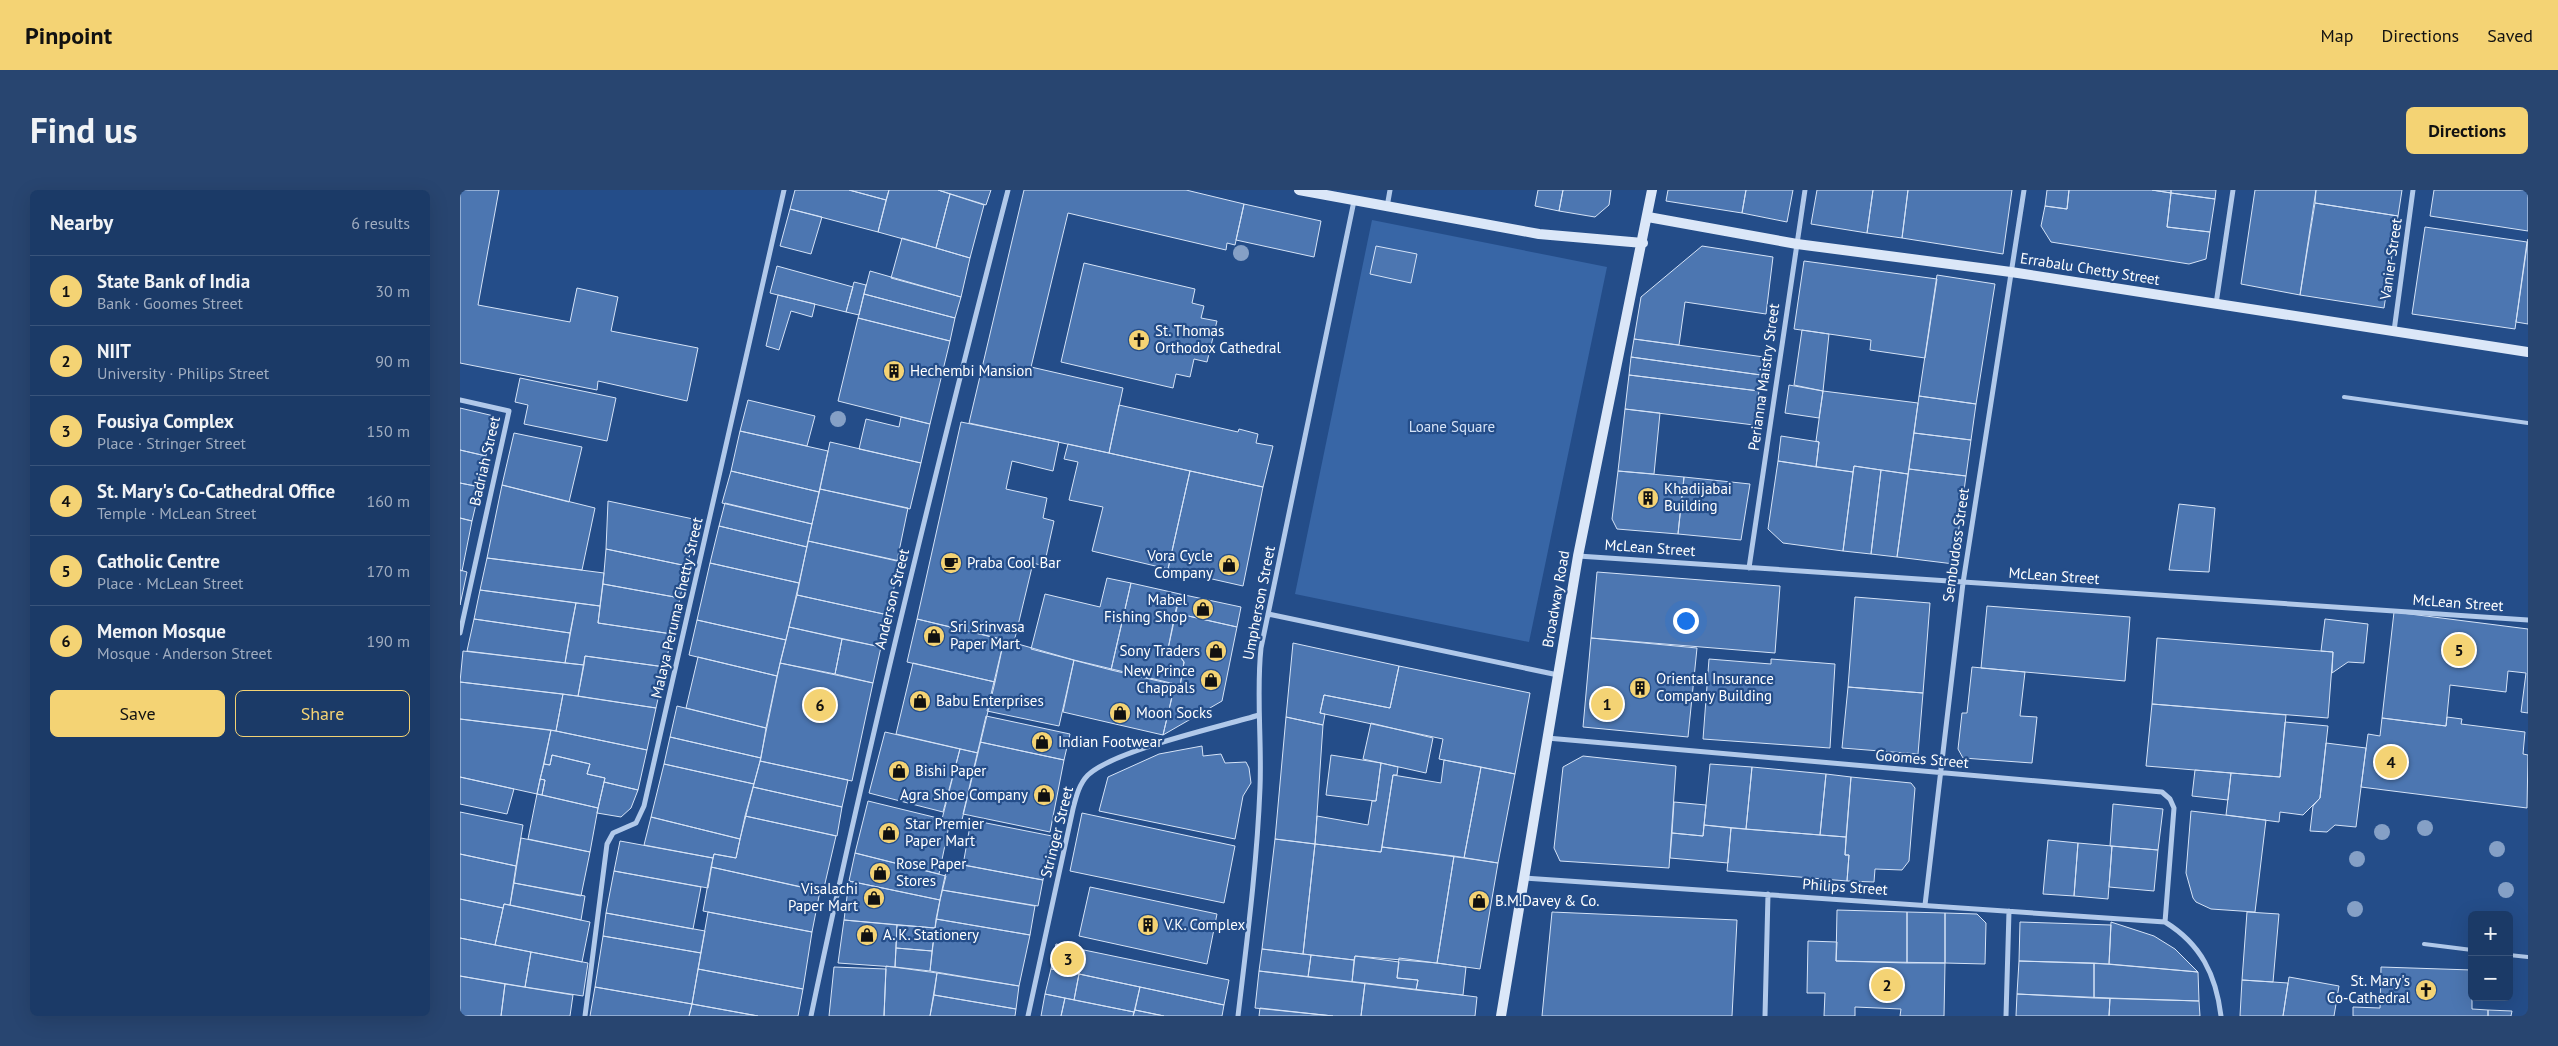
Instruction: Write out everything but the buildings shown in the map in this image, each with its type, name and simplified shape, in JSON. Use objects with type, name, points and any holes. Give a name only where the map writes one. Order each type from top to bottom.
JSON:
[{"type":"street","name":"Malaya Peruma Chetty Street","points":[[585,1016],[607,844],[613,833],[636,822],[644,806],[784,190]]},
{"type":"street","name":"Anderson Street","points":[[811,1016],[871,736],[948,421],[1008,190]]},
{"type":"street","points":[[1299,190],[1539,234],[1643,243]]},
{"type":"street","points":[[1387,207],[1390,190]]},
{"type":"street","name":"Broadway Road","points":[[1501,1016],[1522,878],[1578,556],[1643,243],[1652,190]]},
{"type":"street","name":"Perianna Maistry Street","points":[[1749,568],[1805,190]]},
{"type":"street","name":"Sembudoss Street","points":[[1925,906],[1963,583],[2024,190]]},
{"type":"street","points":[[2216,304],[2233,190]]},
{"type":"street","name":"Vanier Street","points":[[2394,331],[2413,190]]},
{"type":"street","name":"Umpherson Street","points":[[1238,1016],[1258,830],[1261,761],[1259,662],[1354,201]]},
{"type":"street","name":"Errabalu Chetty Street","points":[[1648,217],[1797,244],[2011,272],[2528,352]]},
{"type":"street","name":"Badriah Street","points":[[460,400],[509,411],[460,633]]},
{"type":"street","name":"McLean Street","points":[[1578,556],[2528,620]]},
{"type":"street","points":[[1268,614],[1558,675]]},
{"type":"street","name":"Stringer Street","points":[[1028,1016],[1073,810],[1080,786],[1088,775],[1124,755],[1259,715]]},
{"type":"street","name":"Goomes Street","points":[[1547,738],[2162,792],[2170,799],[2174,808],[2165,922]]},
{"type":"street","name":"Philips Street","points":[[1522,878],[2165,922]]},
{"type":"street","points":[[1764,1016],[1768,894]]},
{"type":"street","points":[[2006,1016],[2010,911]]},
{"type":"street","points":[[2165,922],[2183,936],[2211,971],[2221,1016]]},
{"type":"lane","points":[[2344,397],[2528,423]]},
{"type":"lane","points":[[2424,944],[2468,950]]},
{"type":"lane","points":[[2513,955],[2528,957]]},
{"type":"green space","name":"Loane Square","points":[[1372,220],[1607,267],[1529,642],[1295,594]]},
{"type":"place","name":"St. Thomas Orthodox Cathedral","points":[[1139,340]]},
{"type":"place","name":"Hechembi Mansion","points":[[894,371]]},
{"type":"place","name":"Khadijabai Building","points":[[1648,498]]},
{"type":"place","name":"Praba Cool Bar","points":[[951,563]]},
{"type":"place","name":"Vora Cycle Company","points":[[1229,565]]},
{"type":"place","name":"Mabel Fishing Shop","points":[[1203,609]]},
{"type":"place","name":"Sri Srinvasa Paper Mart","points":[[934,636]]},
{"type":"place","name":"Catholic Centre","points":[[2459,650]]},
{"type":"place","name":"Sony Traders","points":[[1216,651]]},
{"type":"place","name":"New Prince Chappals","points":[[1211,680]]},
{"type":"place","name":"Oriental Insurance Company Building","points":[[1640,688]]},
{"type":"place","name":"Babu Enterprises","points":[[920,701]]},
{"type":"place","name":"State Bank of India","points":[[1607,704]]},
{"type":"place","name":"Memon Mosque","points":[[820,705]]},
{"type":"place","name":"Moon Socks","points":[[1120,713]]},
{"type":"place","name":"Indian Footwear","points":[[1042,742]]},
{"type":"place","name":"St. Mary's Co-Cathedral Office","points":[[2391,762]]},
{"type":"place","name":"Bishi Paper","points":[[899,771]]},
{"type":"place","name":"Agra Shoe Company","points":[[1044,795]]},
{"type":"place","name":"Star Premier Paper Mart","points":[[889,833]]},
{"type":"place","name":"Rose Paper Stores","points":[[880,873]]},
{"type":"place","name":"Visalachi Paper Mart","points":[[874,898]]},
{"type":"place","name":"B.M.Davey & Co.","points":[[1479,901]]},
{"type":"place","name":"V.K. Complex","points":[[1148,925]]},
{"type":"place","name":"A. K. Stationery","points":[[867,935]]},
{"type":"place","name":"Fousiya Complex","points":[[1068,959]]},
{"type":"place","name":"NIIT","points":[[1887,985]]},
{"type":"place","name":"St. Mary's Co-Cathedral","points":[[2426,990]]}]
